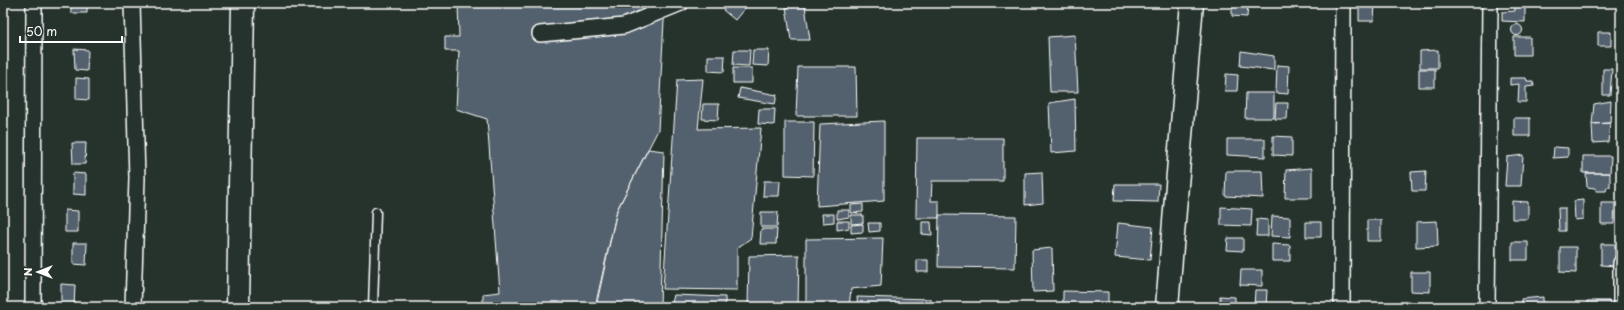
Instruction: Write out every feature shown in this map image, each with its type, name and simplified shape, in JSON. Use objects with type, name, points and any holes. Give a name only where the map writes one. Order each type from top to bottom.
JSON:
[{"type":"street","points":[[33,307],[34,3]]},
{"type":"street","points":[[132,3],[137,178],[133,307]]},
{"type":"street","points":[[238,307],[243,3]]},
{"type":"street","points":[[540,34],[624,26],[682,3]]},
{"type":"street","points":[[1167,307],[1192,3]]},
{"type":"street","points":[[1342,307],[1343,3]]},
{"type":"street","points":[[1487,307],[1490,3]]},
{"type":"street","points":[[1620,307],[1621,264]]},
{"type":"lane","points":[[373,307],[376,212]]},
{"type":"building","points":[[71,3],[87,3],[87,13],[71,13]]},
{"type":"building","points":[[458,3],[665,3],[658,130],[617,210],[595,307],[483,307],[483,294],[500,292],[487,119],[456,109],[459,51],[445,51],[445,37],[459,37]]},
{"type":"building","points":[[729,3],[749,3],[735,20],[723,10]]},
{"type":"building","points":[[888,3],[915,3],[888,4]]},
{"type":"building","points":[[1232,3],[1248,3],[1247,17],[1232,16]]},
{"type":"building","points":[[1359,3],[1375,3],[1374,21],[1359,21]]},
{"type":"building","points":[[1423,3],[1437,3],[1437,8],[1423,8]]},
{"type":"building","points":[[1510,3],[1525,3],[1525,22],[1502,21],[1502,12],[1515,11],[1515,4]]},
{"type":"building","points":[[805,6],[810,40],[791,40],[786,7]]},
{"type":"building","points":[[1515,25],[1519,25],[1521,26],[1521,34],[1515,35],[1512,32],[1512,28]]},
{"type":"building","points":[[1598,32],[1611,32],[1611,46],[1598,46]]},
{"type":"building","points":[[1075,35],[1078,92],[1050,92],[1048,37]]},
{"type":"building","points":[[1514,37],[1530,37],[1530,55],[1514,55]]},
{"type":"building","points":[[74,49],[88,50],[87,71],[75,70]]},
{"type":"building","points":[[734,50],[750,50],[749,66],[733,65]]},
{"type":"building","points":[[753,50],[769,50],[768,66],[752,65]]},
{"type":"building","points":[[1438,50],[1438,68],[1420,68],[1420,51]]},
{"type":"building","points":[[1241,51],[1274,56],[1274,70],[1240,66]]},
{"type":"building","points":[[708,56],[725,56],[724,72],[708,71]]},
{"type":"building","points":[[1277,65],[1289,66],[1288,94],[1276,93]]},
{"type":"building","points":[[798,67],[856,67],[857,116],[796,116]]},
{"type":"building","points":[[733,68],[752,68],[752,83],[733,83]]},
{"type":"building","points":[[1419,69],[1435,69],[1435,87],[1419,87]]},
{"type":"building","points":[[1603,69],[1612,69],[1610,95],[1603,95]]},
{"type":"building","points":[[1226,74],[1238,75],[1237,91],[1225,91]]},
{"type":"building","points":[[76,78],[89,79],[89,100],[76,99]]},
{"type":"building","points":[[1510,78],[1526,78],[1527,81],[1533,81],[1534,86],[1526,87],[1526,102],[1518,102],[1519,84],[1510,85]]},
{"type":"building","points":[[703,79],[698,129],[761,128],[751,238],[737,248],[737,290],[663,289],[677,80]]},
{"type":"building","points":[[740,88],[777,95],[775,104],[738,98]]},
{"type":"building","points":[[1246,93],[1274,93],[1274,118],[1245,118]]},
{"type":"building","points":[[1075,99],[1076,151],[1051,153],[1049,103]]},
{"type":"building","points":[[1611,101],[1610,123],[1592,124],[1594,104]]},
{"type":"building","points":[[1276,103],[1288,103],[1287,119],[1275,119]]},
{"type":"building","points":[[703,104],[719,104],[718,120],[702,119]]},
{"type":"building","points":[[759,109],[775,109],[774,125],[758,124]]},
{"type":"building","points":[[1514,118],[1530,118],[1530,136],[1514,136]]},
{"type":"building","points":[[884,121],[884,201],[817,206],[820,124]]},
{"type":"building","points":[[785,122],[814,122],[813,176],[785,175]]},
{"type":"building","points":[[1610,123],[1608,142],[1593,143],[1592,124]]},
{"type":"building","points":[[1273,136],[1292,137],[1292,156],[1273,155]]},
{"type":"building","points":[[917,138],[1003,138],[1003,181],[932,181],[931,201],[939,201],[939,218],[916,218]]},
{"type":"building","points":[[1227,139],[1265,139],[1265,157],[1227,155]]},
{"type":"building","points":[[72,143],[86,143],[85,164],[73,164]]},
{"type":"building","points":[[1554,147],[1568,148],[1568,157],[1553,158]]},
{"type":"building","points":[[648,149],[664,151],[660,307],[596,307],[617,210]]},
{"type":"building","points":[[1523,155],[1521,186],[1505,186],[1507,157]]},
{"type":"building","points":[[1583,156],[1611,156],[1610,173],[1583,173]]},
{"type":"building","points":[[1312,168],[1312,198],[1285,198],[1286,170]]},
{"type":"building","points":[[1226,171],[1262,171],[1263,198],[1225,196]]},
{"type":"building","points":[[1426,171],[1425,191],[1412,191],[1411,172]]},
{"type":"building","points":[[1042,172],[1043,203],[1025,205],[1025,173]]},
{"type":"building","points":[[73,173],[86,174],[86,195],[73,194]]},
{"type":"building","points":[[1586,173],[1610,173],[1610,187],[1607,187],[1606,191],[1596,191],[1595,188],[1587,187]]},
{"type":"building","points":[[764,181],[780,181],[779,196],[763,196]]},
{"type":"building","points":[[1115,184],[1159,184],[1158,202],[1114,201]]},
{"type":"building","points":[[1583,200],[1583,219],[1575,220],[1574,201]]},
{"type":"building","points":[[1512,201],[1528,202],[1528,219],[1512,219]]},
{"type":"building","points":[[1601,203],[1615,203],[1614,224],[1601,224]]},
{"type":"building","points":[[863,204],[863,212],[851,213],[851,205]]},
{"type":"building","points":[[1221,207],[1252,209],[1251,226],[1221,225]]},
{"type":"building","points":[[1558,208],[1565,208],[1565,231],[1559,231]]},
{"type":"building","points":[[65,210],[78,211],[78,232],[65,232]]},
{"type":"building","points":[[837,210],[849,210],[849,217],[837,219]]},
{"type":"building","points":[[761,212],[778,212],[777,227],[761,227]]},
{"type":"building","points":[[822,214],[834,214],[834,222],[823,223]]},
{"type":"building","points":[[851,215],[863,215],[863,223],[851,224]]},
{"type":"building","points":[[939,215],[1016,216],[1015,268],[938,267]]},
{"type":"building","points":[[1272,216],[1290,217],[1290,237],[1271,236]]},
{"type":"building","points":[[1257,219],[1268,220],[1268,236],[1256,236]]},
{"type":"building","points":[[1367,220],[1381,220],[1381,241],[1367,241]]},
{"type":"building","points":[[837,221],[849,221],[849,228],[837,230]]},
{"type":"building","points":[[1437,221],[1438,246],[1416,247],[1416,222]]},
{"type":"building","points":[[922,222],[931,222],[932,235],[922,234]]},
{"type":"building","points":[[1306,222],[1321,222],[1321,237],[1306,237]]},
{"type":"building","points":[[868,223],[880,223],[880,231],[869,232]]},
{"type":"building","points":[[1118,223],[1153,227],[1150,260],[1115,257]]},
{"type":"building","points":[[863,224],[863,232],[851,233],[851,225]]},
{"type":"building","points":[[761,229],[777,229],[776,244],[760,244]]},
{"type":"building","points":[[883,238],[881,286],[851,289],[849,307],[806,307],[806,239]]},
{"type":"building","points":[[1228,238],[1243,238],[1243,251],[1227,250]]},
{"type":"building","points":[[1512,242],[1528,242],[1528,260],[1512,260]]},
{"type":"building","points":[[73,243],[87,243],[86,265],[73,264]]},
{"type":"building","points":[[1272,244],[1290,245],[1290,261],[1272,261]]},
{"type":"building","points":[[1601,244],[1615,244],[1615,266],[1601,265]]},
{"type":"building","points":[[1560,247],[1576,247],[1576,273],[1560,272]]},
{"type":"building","points":[[1052,248],[1053,291],[1033,292],[1032,250]]},
{"type":"building","points":[[799,255],[798,307],[748,307],[749,256]]},
{"type":"building","points":[[917,260],[928,260],[928,272],[917,272]]},
{"type":"building","points":[[1241,270],[1262,270],[1262,286],[1240,285]]},
{"type":"building","points":[[1411,272],[1430,272],[1430,292],[1411,291]]},
{"type":"building","points":[[61,284],[75,285],[74,306],[61,305]]},
{"type":"building","points":[[1255,290],[1267,290],[1266,307],[1254,307]]},
{"type":"building","points":[[1063,291],[1108,292],[1108,307],[1063,307]]},
{"type":"building","points":[[674,295],[725,297],[725,307],[671,307]]},
{"type":"building","points":[[1220,296],[1235,297],[1235,307],[1220,307]]},
{"type":"building","points":[[857,297],[931,299],[931,307],[858,307]]},
{"type":"building","points":[[1543,297],[1543,307],[1522,307],[1521,299]]},
{"type":"building","points":[[1587,301],[1609,301],[1610,307],[1586,307]]}]
